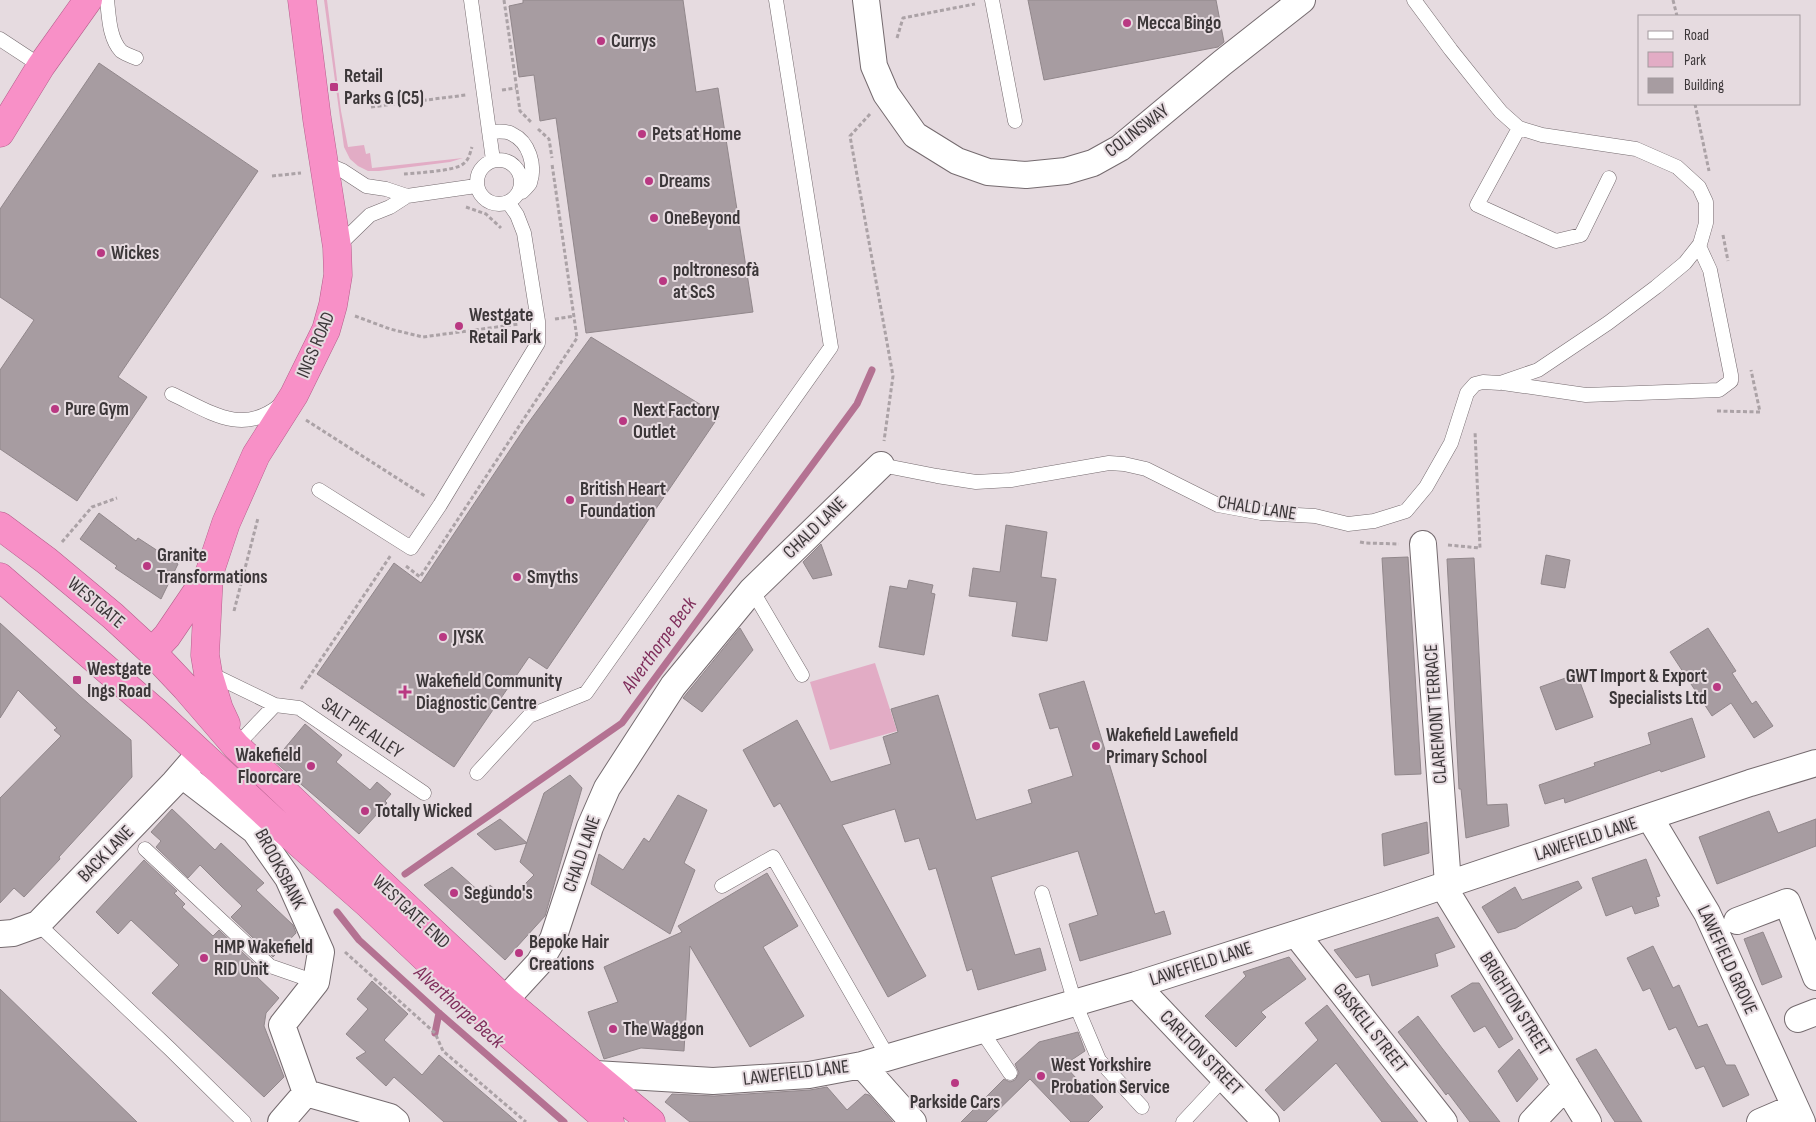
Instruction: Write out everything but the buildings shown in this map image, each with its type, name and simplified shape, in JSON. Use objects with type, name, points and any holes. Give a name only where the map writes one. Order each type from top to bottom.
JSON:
[{"type":"highway","points":[[0,133],[41,66],[88,0]]},
{"type":"highway","name":"INGS ROAD","points":[[152,652],[167,636],[209,574],[226,524],[256,455],[290,401],[326,330],[336,288],[336,247],[302,0]]},
{"type":"highway","name":"WESTGATE","points":[[0,526],[47,561],[113,616],[152,652],[197,680]]},
{"type":"highway","points":[[209,574],[206,655],[197,680],[218,709],[236,746]]},
{"type":"highway","points":[[0,577],[88,651],[112,658],[152,652]]},
{"type":"highway","name":"WESTGATE END","points":[[88,651],[200,753],[256,818],[369,905],[474,1004],[587,1084],[651,1122]]},
{"type":"highway","name":"WESTGATE END","points":[[236,746],[505,1000],[587,1084],[610,1122]]},
{"type":"street","name":"COLINSWAY","points":[[866,0],[874,66],[886,94],[915,135],[957,161],[988,172],[1026,175],[1066,171],[1093,164],[1120,148],[1222,63],[1302,0]]},
{"type":"street","name":"CHALD LANE","points":[[505,1000],[538,963],[553,939],[590,827],[607,788],[672,686],[752,590],[881,465]]},
{"type":"street","name":"CLAREMONT TERRACE","points":[[1423,544],[1445,885]]},
{"type":"street","name":"BACK LANE","points":[[0,934],[13,933],[38,924],[182,775],[200,753]]},
{"type":"street","name":"LAWEFIELD LANE","points":[[587,1084],[714,1081],[809,1075],[862,1064],[1136,985],[1816,763]]},
{"type":"street","name":"WESTGATE END","points":[[182,775],[256,818]]},
{"type":"street","name":"BROOKSBANK","points":[[256,818],[288,878],[321,952],[316,982]]},
{"type":"street","name":"LAWEFIELD GROVE","points":[[1650,818],[1707,913],[1798,1115],[1760,1122]]},
{"type":"street","name":"BRIGHTON STREET","points":[[1445,885],[1588,1122]]},
{"type":"street","points":[[1737,921],[1787,902],[1816,977]]},
{"type":"street","name":"GASKELL STREET","points":[[1296,934],[1444,1122]]},
{"type":"street","points":[[306,1093],[282,1025],[299,1001],[316,982]]},
{"type":"street","name":"CARLTON STREET","points":[[1136,985],[1266,1122]]},
{"type":"street","points":[[862,1064],[913,1122]]},
{"type":"street","points":[[1532,1122],[1566,1086]]},
{"type":"street","points":[[306,1093],[391,1120]]},
{"type":"street","points":[[281,1122],[306,1093]]},
{"type":"lane","points":[[107,0],[110,26],[114,40],[122,51],[136,58]]},
{"type":"lane","points":[[471,0],[493,160]]},
{"type":"lane","points":[[477,773],[529,716],[586,693],[831,347],[776,0]]},
{"type":"lane","points":[[992,0],[1015,121]]},
{"type":"lane","points":[[1414,0],[1501,112],[1519,128],[1542,135],[1636,149],[1677,167],[1699,187],[1706,202],[1706,223],[1699,246],[1685,263],[1662,283],[1608,323],[1538,370],[1500,383]]},
{"type":"lane","points":[[0,39],[41,66]]},
{"type":"lane","points":[[1519,128],[1477,205],[1556,241],[1581,235],[1608,178]]},
{"type":"lane","points":[[489,132],[500,131],[514,135],[527,147],[531,169],[530,183],[512,200],[501,204],[492,203],[485,199],[476,186],[478,176],[482,168],[493,160],[508,161],[514,164],[521,179],[521,187],[512,200]]},
{"type":"lane","points":[[324,163],[343,171],[366,186],[386,189],[407,196]]},
{"type":"lane","points":[[336,247],[350,236],[370,215],[390,207],[407,196],[476,186]]},
{"type":"lane","points":[[318,490],[411,548],[440,505],[538,343],[538,321],[524,234],[512,200]]},
{"type":"lane","points":[[1500,383],[1586,395],[1719,390],[1726,386],[1731,381],[1731,375],[1710,270],[1699,246]]},
{"type":"lane","name":"CHALD LANE","points":[[881,465],[976,482],[1011,480],[1109,463],[1124,464],[1146,469],[1218,505],[1261,513],[1315,516],[1348,524],[1374,522],[1406,511],[1426,487],[1451,443],[1467,393],[1475,384],[1483,382],[1500,383]]},
{"type":"lane","points":[[172,394],[227,419],[246,421],[268,415],[290,401]]},
{"type":"lane","points":[[752,590],[802,675]]},
{"type":"lane","name":"SALT PIE ALLEY","points":[[197,680],[275,705],[299,708],[424,793]]},
{"type":"lane","points":[[236,746],[275,705]]},
{"type":"lane","points":[[146,849],[270,966],[316,982]]},
{"type":"lane","points":[[722,886],[773,857],[888,1057]]},
{"type":"lane","points":[[1042,892],[1075,1003],[1099,1060],[1142,1107]]},
{"type":"lane","points":[[38,924],[170,1048],[244,1122]]},
{"type":"lane","points":[[981,1030],[1010,1073]]},
{"type":"lane","points":[[1183,1122],[1224,1078]]},
{"type":"path","points":[[289,707],[391,555],[420,577],[460,519],[577,338],[549,139],[520,111],[504,0]]},
{"type":"path","points":[[874,66],[892,53],[903,18],[992,0]]},
{"type":"path","points":[[1673,0],[1677,15]]},
{"type":"path","points":[[371,107],[516,88]]},
{"type":"path","points":[[881,465],[893,376],[850,136],[886,94]]},
{"type":"path","points":[[465,95],[466,103]]},
{"type":"path","points":[[400,175],[444,170],[462,165],[470,156],[472,146]]},
{"type":"path","points":[[272,176],[290,174]]},
{"type":"path","points":[[457,207],[467,207],[486,214],[500,226],[504,234]]},
{"type":"path","points":[[351,315],[390,329],[423,337],[574,316]]},
{"type":"path","points":[[290,401],[460,519]]},
{"type":"path","points":[[47,561],[92,507],[116,498]]},
{"type":"path","points":[[234,613],[260,511]]},
{"type":"path","points":[[344,950],[435,1033],[443,1050],[526,1122]]},
{"type":"green space","points":[[324,0],[327,0],[341,111],[348,147],[364,145],[366,154],[370,153],[372,168],[463,158],[450,162],[379,171],[368,171],[350,159],[344,147]]},
{"type":"green space","points":[[875,663],[897,731],[830,750],[810,682]]},
{"type":"waterway","name":"Alverthorpe Beck","points":[[405,874],[622,723],[857,404],[872,370]]},
{"type":"waterway","name":"Alverthorpe Beck","points":[[337,912],[359,940],[564,1122]]},
{"type":"waterway","points":[[435,1033],[439,1013]]},
{"type":"place","name":"Mecca Bingo","points":[[1127,23]]},
{"type":"place","name":"Currys","points":[[601,41]]},
{"type":"place","name":"Retail Parks G (C5)","points":[[334,87]]},
{"type":"place","name":"Pets at Home","points":[[642,134]]},
{"type":"place","name":"Dreams","points":[[649,181]]},
{"type":"place","name":"OneBeyond","points":[[654,218]]},
{"type":"place","name":"Wickes","points":[[101,253]]},
{"type":"place","name":"poltronesofà at ScS","points":[[663,281]]},
{"type":"place","name":"Westgate Retail Park","points":[[459,326]]},
{"type":"place","name":"Pure Gym","points":[[55,409]]},
{"type":"place","name":"Next Factory Outlet","points":[[623,421]]},
{"type":"place","name":"British Heart Foundation","points":[[570,500]]},
{"type":"place","name":"Granite Transformations","points":[[147,566]]},
{"type":"place","name":"Smyths","points":[[517,577]]},
{"type":"place","name":"JYSK","points":[[443,637]]},
{"type":"place","name":"Westgate Ings Road","points":[[77,680]]},
{"type":"place","name":"GWT Import & Export Specialists Ltd","points":[[1717,687]]},
{"type":"place","name":"Wakefield Community Diagnostic Centre","points":[[405,692]]},
{"type":"place","name":"Wakefield Lawefield Primary School","points":[[1096,746]]},
{"type":"place","name":"Wakefield Floorcare","points":[[311,766]]},
{"type":"place","name":"Totally Wicked","points":[[365,811]]},
{"type":"place","name":"Segundo's","points":[[454,893]]},
{"type":"place","name":"Bepoke Hair Creations","points":[[519,953]]},
{"type":"place","name":"HMP Wakefield RID Unit","points":[[204,958]]},
{"type":"place","name":"The Waggon","points":[[613,1029]]},
{"type":"place","name":"West Yorkshire Probation Service","points":[[1041,1076]]},
{"type":"place","name":"Parkside Cars","points":[[955,1083]]}]
